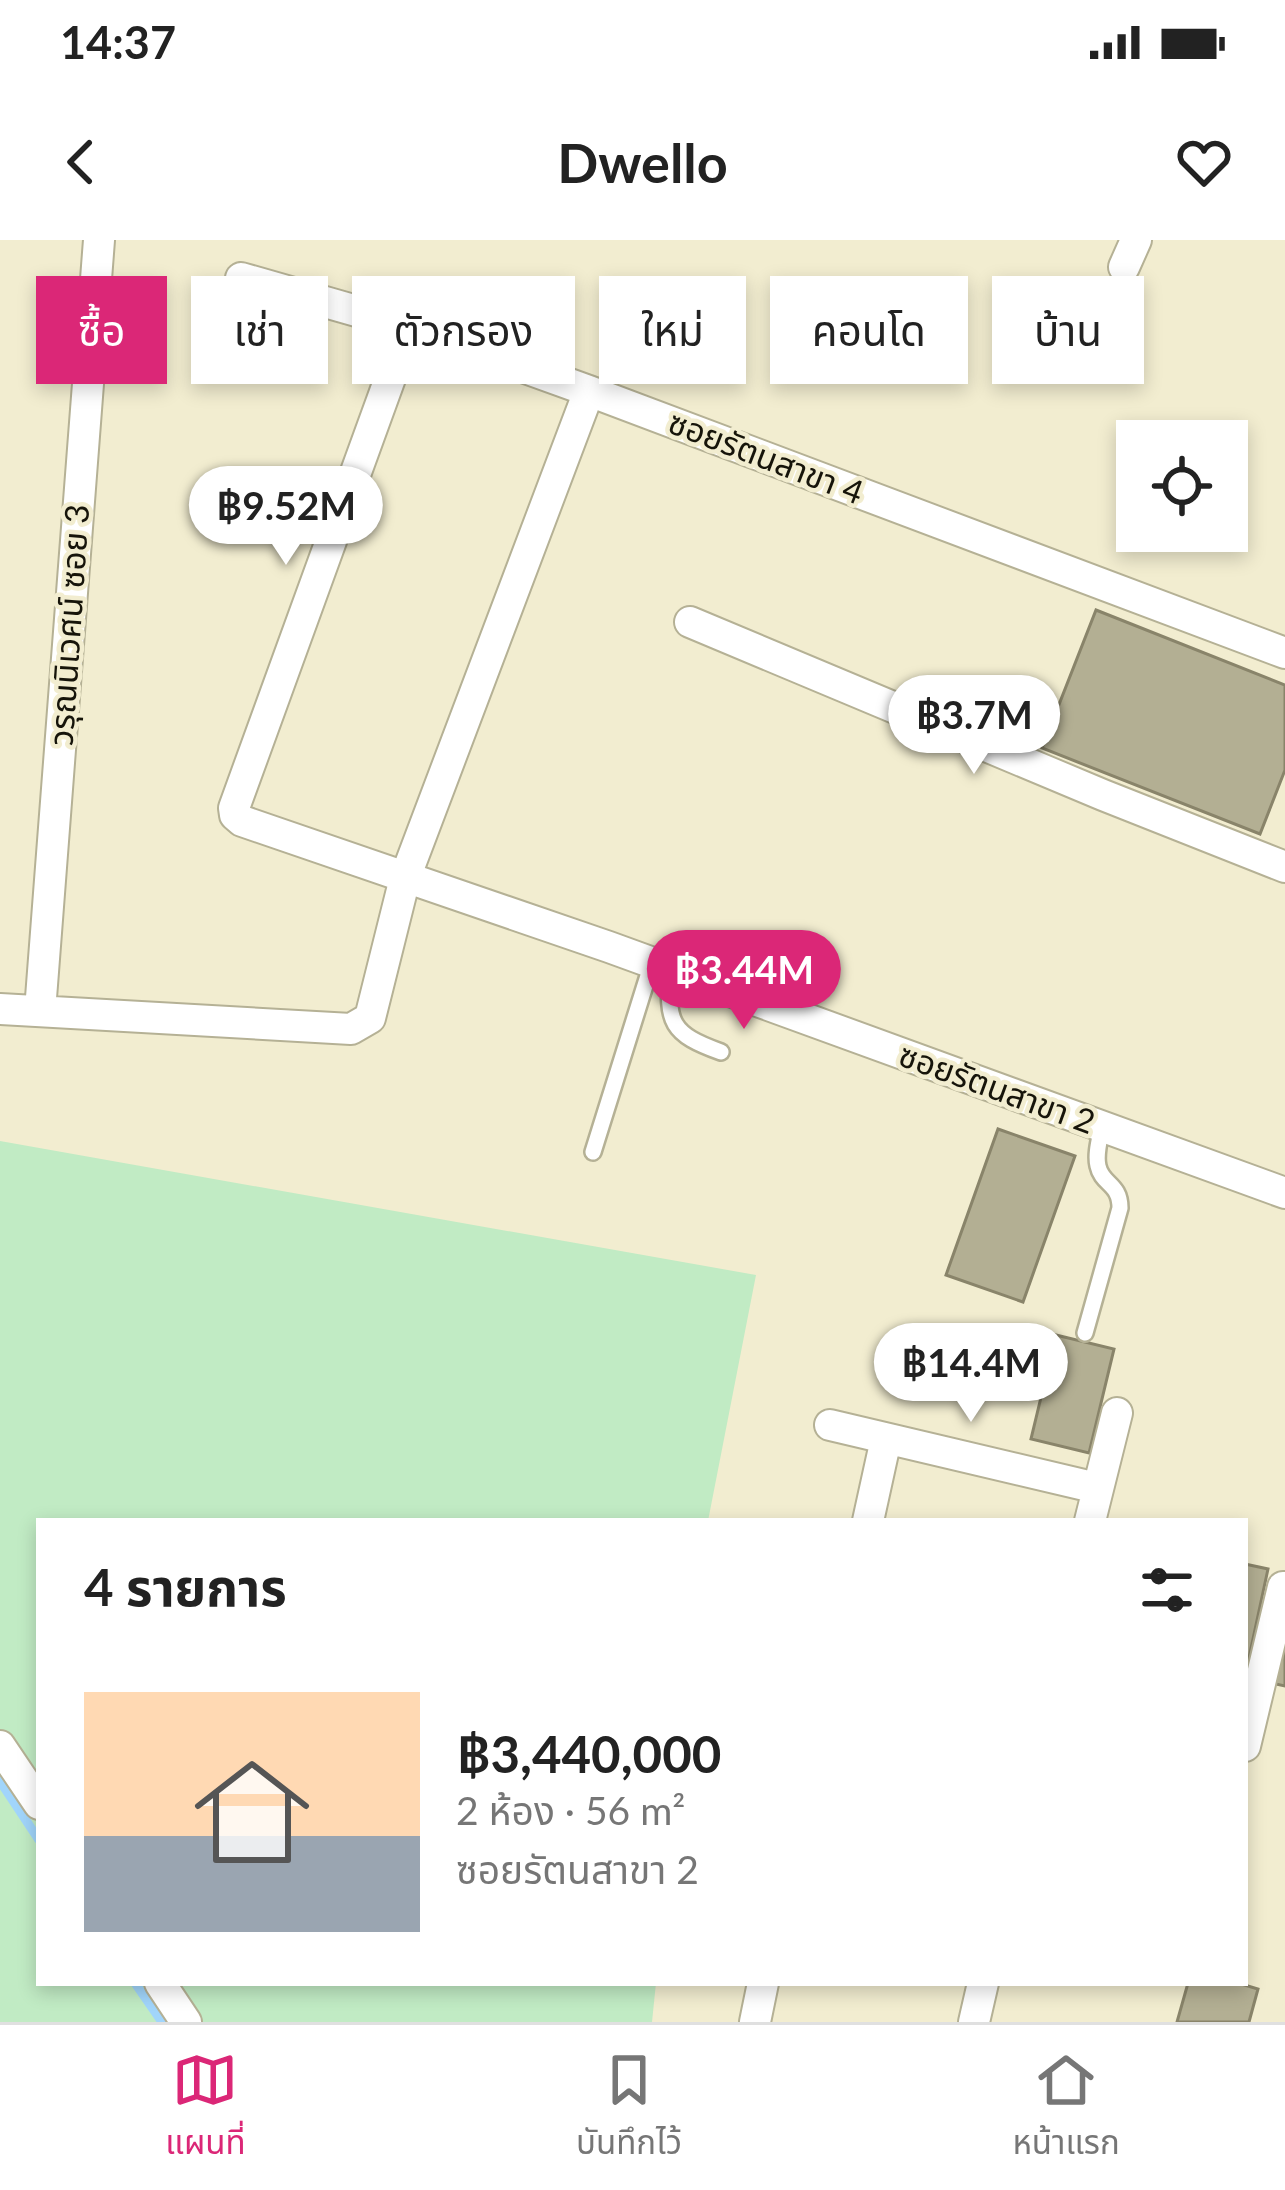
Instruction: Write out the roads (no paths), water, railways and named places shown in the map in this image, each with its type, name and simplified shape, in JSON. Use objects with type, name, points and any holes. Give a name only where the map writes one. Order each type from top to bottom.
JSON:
[{"type":"street","name":"วรุณนิเวศน์ ซอย 3","points":[[40,1011],[99,240]]},
{"type":"street","name":"ซอยรัตนสาขา 2","points":[[388,384],[235,815],[1285,1192]]},
{"type":"street","name":"ซอยรัตนสาขา 4","points":[[570,384],[1285,653]]},
{"type":"street","points":[[0,1009],[351,1029],[370,1018],[405,878],[589,391]]},
{"type":"street","points":[[690,622],[1285,867]]},
{"type":"street","points":[[1091,1518],[1117,1413]]},
{"type":"street","points":[[830,1425],[1097,1488]]},
{"type":"street","points":[[869,1518],[886,1439]]},
{"type":"street","points":[[1248,1740],[1271,1700],[1283,1587]]},
{"type":"street","points":[[0,1746],[36,1800]]},
{"type":"street","points":[[162,1986],[186,2022]]},
{"type":"street","points":[[754,2022],[762,1986]]},
{"type":"street","points":[[974,2022],[982,1986]]},
{"type":"lane","points":[[661,966],[674,1022],[686,1039],[721,1052]]},
{"type":"lane","points":[[593,1151],[661,966]]},
{"type":"lane","points":[[1084,1333],[1120,1208],[1115,1187],[1097,1165],[1102,1126]]},
{"type":"waterway","points":[[0,1781],[36,1835]]},
{"type":"waterway","points":[[137,1986],[162,2022]]}]
